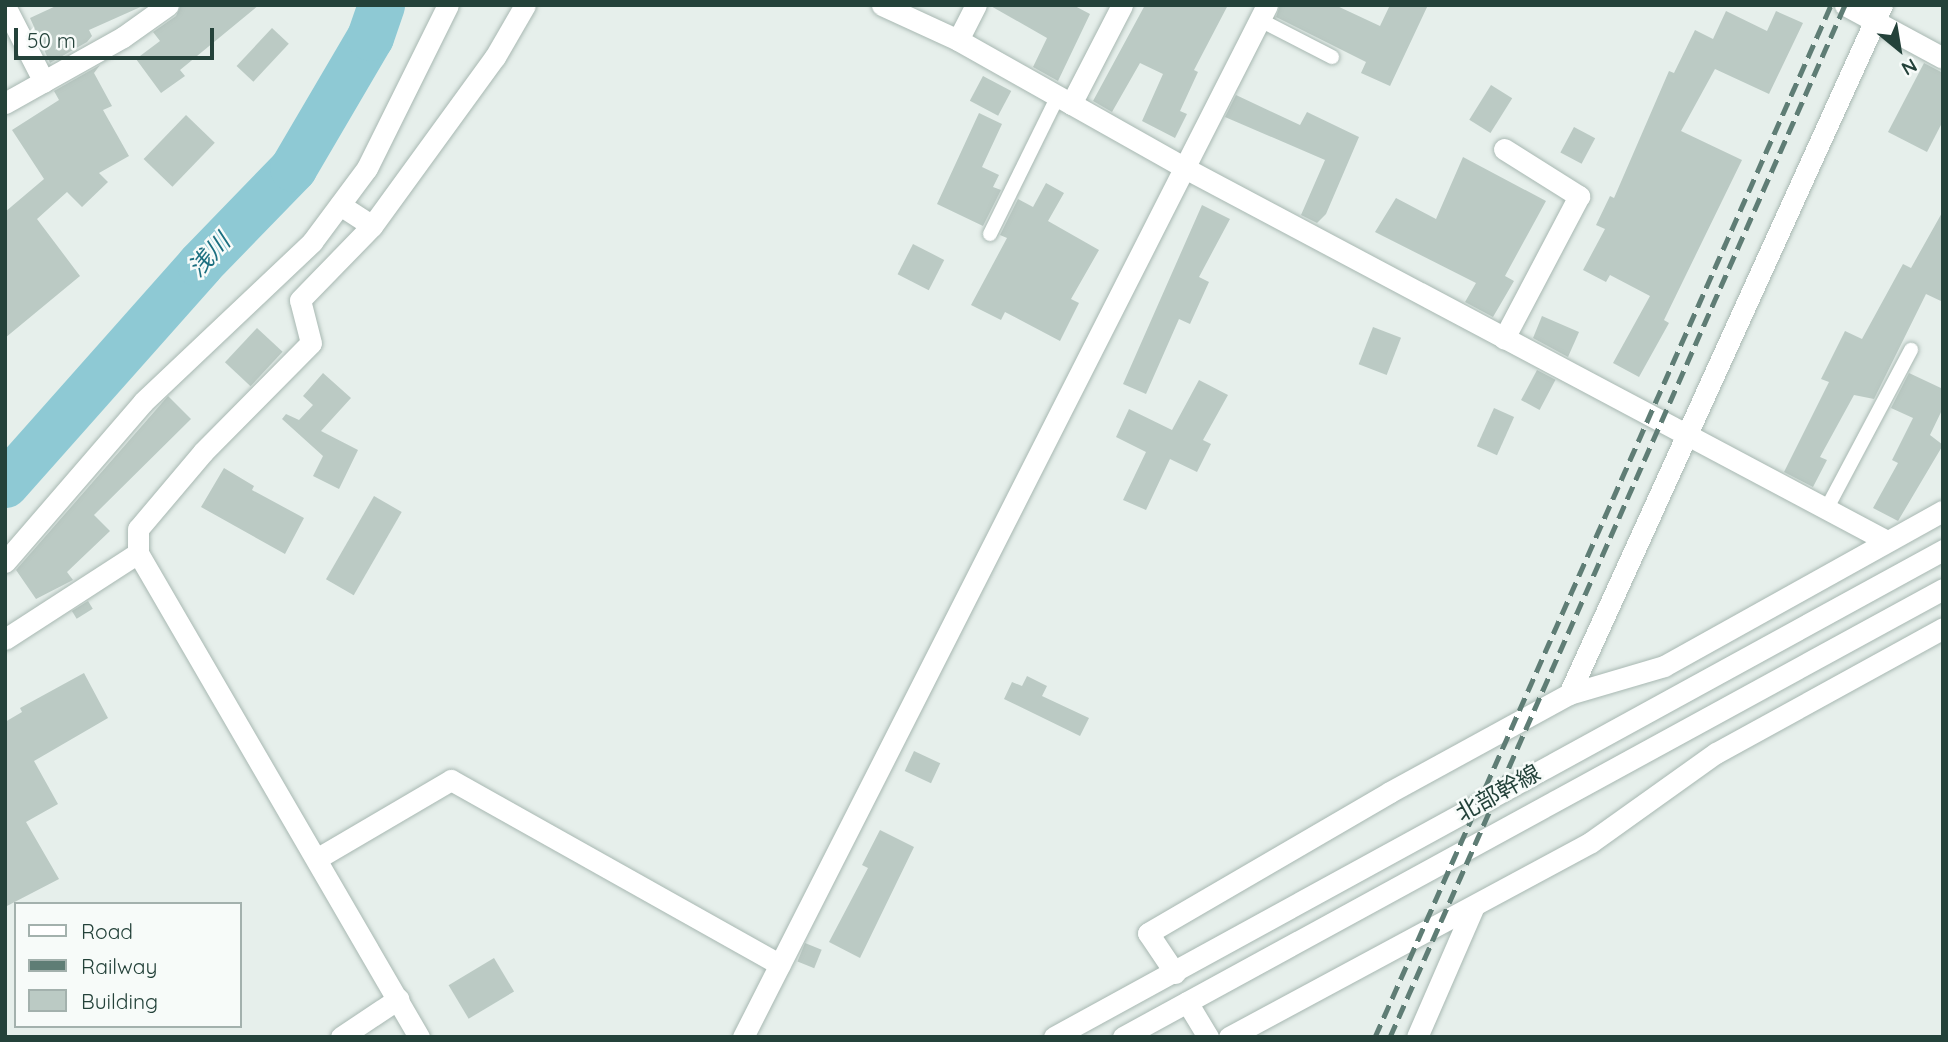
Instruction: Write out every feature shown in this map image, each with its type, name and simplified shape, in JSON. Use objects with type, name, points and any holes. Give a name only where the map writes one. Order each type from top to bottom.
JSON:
[{"type":"street","points":[[5,103],[123,37],[168,5]]},
{"type":"street","points":[[5,562],[143,402],[312,242],[367,168],[448,5]]},
{"type":"street","points":[[419,1037],[318,858],[138,553],[138,529],[203,452],[310,343],[300,300],[372,226],[495,57],[525,5]]},
{"type":"street","points":[[882,5],[958,40],[1183,167],[1687,436],[1828,506],[1887,541]]},
{"type":"street","points":[[958,40],[976,5]]},
{"type":"street","points":[[1065,100],[1122,5]]},
{"type":"street","points":[[1845,5],[1879,13],[1943,58]]},
{"type":"street","points":[[5,6],[44,82]]},
{"type":"street","points":[[743,1037],[1263,13]]},
{"type":"street","points":[[1569,694],[1879,13]]},
{"type":"street","points":[[1504,149],[1578,196],[1504,338]]},
{"type":"street","points":[[340,205],[372,226]]},
{"type":"street","points":[[1175,972],[1149,933],[1390,792],[1569,694],[1664,666],[1943,511]]},
{"type":"street","name":"北部幹線","points":[[1054,1037],[1943,550]]},
{"type":"street","points":[[5,639],[138,553]]},
{"type":"street","name":"北部幹線","points":[[1123,1037],[1943,589]]},
{"type":"street","points":[[1229,1037],[1473,908],[1591,842],[1716,753],[1943,628]]},
{"type":"street","points":[[318,858],[451,780],[780,965]]},
{"type":"street","points":[[1417,1037],[1473,908]]},
{"type":"street","points":[[341,1037],[398,999]]},
{"type":"street","points":[[1187,1002],[1208,1037]]},
{"type":"lane","points":[[1263,13],[1332,57]]},
{"type":"lane","points":[[990,234],[1065,100]]},
{"type":"lane","points":[[1828,506],[1911,351]]},
{"type":"building","points":[[58,5],[145,5],[89,30],[92,36],[87,42],[50,63],[30,18]]},
{"type":"building","points":[[181,5],[259,5],[180,70],[185,76],[161,93],[136,59],[160,41],[153,32],[176,16]]},
{"type":"building","points":[[989,5],[1073,5],[1090,14],[1058,81],[1033,67],[1047,38]]},
{"type":"building","points":[[1145,5],[1228,5],[1194,70],[1198,72],[1180,111],[1187,114],[1175,138],[1142,121],[1163,74],[1140,63],[1112,112],[1093,101]]},
{"type":"building","points":[[1280,5],[1335,5],[1380,26],[1390,5],[1428,5],[1390,86],[1361,73],[1366,62],[1276,17]]},
{"type":"building","points":[[1726,11],[1767,31],[1776,11],[1803,23],[1769,94],[1715,69],[1681,131],[1742,160],[1664,320],[1669,323],[1639,377],[1613,363],[1650,296],[1610,275],[1606,282],[1583,270],[1605,229],[1596,225],[1610,196],[1614,198],[1669,71],[1674,73],[1695,30],[1713,39]]},
{"type":"building","points":[[272,28],[289,44],[253,82],[237,66]]},
{"type":"building","points":[[1924,63],[1943,73],[1943,121],[1927,152],[1888,132]]},
{"type":"building","points":[[100,65],[94,73],[112,106],[103,110],[129,156],[99,173],[108,182],[82,207],[67,192],[37,219],[80,276],[5,338],[5,212],[44,179],[12,130],[59,100],[54,91]]},
{"type":"building","points":[[983,76],[1011,91],[998,116],[970,101]]},
{"type":"building","points":[[1491,85],[1512,98],[1490,133],[1469,120]]},
{"type":"building","points":[[1236,95],[1300,125],[1307,112],[1359,137],[1326,214],[1317,223],[1301,215],[1325,160],[1225,117]]},
{"type":"building","points":[[979,113],[1002,124],[982,167],[999,175],[993,187],[1001,190],[983,226],[937,204]]},
{"type":"building","points":[[186,115],[215,143],[172,187],[144,159]]},
{"type":"building","points":[[1574,127],[1595,138],[1582,164],[1560,153]]},
{"type":"building","points":[[1463,157],[1546,201],[1505,276],[1514,281],[1493,317],[1465,302],[1476,283],[1375,232],[1396,198],[1436,219]]},
{"type":"building","points":[[1046,183],[1064,193],[1048,221],[1099,250],[1071,299],[1079,303],[1060,341],[1005,312],[1001,320],[971,305],[1007,238],[1000,235],[1018,199],[1033,207]]},
{"type":"building","points":[[1202,205],[1230,219],[1199,277],[1209,282],[1190,324],[1179,319],[1146,394],[1123,384]]},
{"type":"building","points":[[1943,211],[1943,302],[1926,294],[1874,399],[1854,395],[1820,457],[1827,460],[1813,487],[1784,472],[1829,382],[1821,379],[1845,331],[1862,339],[1903,264],[1911,268]]},
{"type":"building","points":[[913,244],[944,260],[929,290],[898,274]]},
{"type":"building","points":[[1542,316],[1579,332],[1568,357],[1533,338]]},
{"type":"building","points":[[1373,327],[1401,338],[1387,375],[1359,364]]},
{"type":"building","points":[[257,328],[283,352],[251,386],[225,362]]},
{"type":"building","points":[[1537,370],[1556,380],[1540,410],[1521,400]]},
{"type":"building","points":[[323,373],[351,398],[321,431],[358,450],[339,489],[313,476],[323,456],[282,419],[286,414],[299,420],[313,405],[303,396]]},
{"type":"building","points":[[1909,373],[1943,389],[1943,408],[1930,435],[1943,445],[1898,521],[1873,508],[1898,463],[1892,460],[1913,418],[1891,408]]},
{"type":"building","points":[[1199,380],[1228,395],[1203,440],[1211,444],[1197,472],[1170,459],[1146,510],[1123,500],[1146,452],[1116,437],[1129,409],[1172,430]]},
{"type":"building","points":[[168,396],[191,419],[94,515],[110,531],[67,572],[73,580],[36,599],[16,570]]},
{"type":"building","points":[[1494,408],[1514,417],[1497,455],[1477,446]]},
{"type":"building","points":[[224,468],[254,486],[252,490],[304,518],[285,554],[201,507]]},
{"type":"building","points":[[374,496],[402,512],[354,595],[326,579]]},
{"type":"building","points":[[88,601],[93,609],[77,619],[72,611]]},
{"type":"building","points":[[84,673],[108,718],[34,761],[58,804],[26,822],[59,879],[5,907],[5,722],[22,712],[20,708]]},
{"type":"building","points":[[1027,676],[1047,686],[1042,696],[1089,718],[1080,736],[1004,699],[1012,682],[1022,686]]},
{"type":"building","points":[[914,751],[940,763],[931,783],[905,771]]},
{"type":"building","points":[[880,830],[914,847],[860,958],[829,942],[868,868],[862,865]]},
{"type":"building","points":[[805,943],[822,950],[814,968],[798,962]]},
{"type":"building","points":[[494,958],[514,991],[469,1019],[449,985]]},
{"type":"waterway","name":"浅川","points":[[5,484],[200,264],[293,168],[370,37],[381,5]]},
{"type":"railway","points":[[1375,1037],[1831,5]]},
{"type":"railway","points":[[1390,1037],[1845,5]]}]
